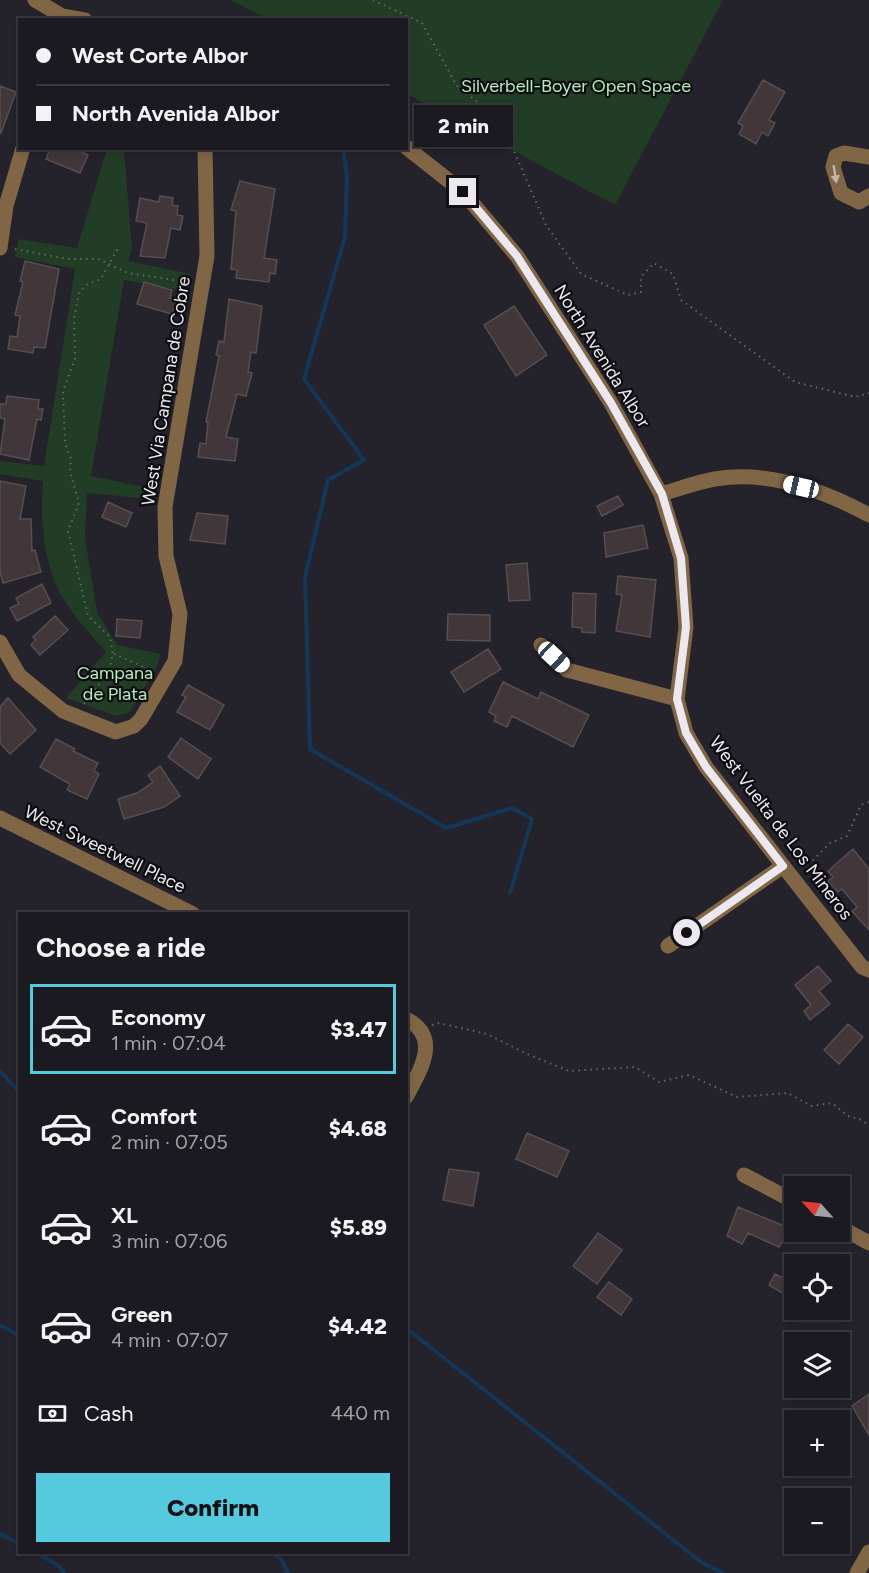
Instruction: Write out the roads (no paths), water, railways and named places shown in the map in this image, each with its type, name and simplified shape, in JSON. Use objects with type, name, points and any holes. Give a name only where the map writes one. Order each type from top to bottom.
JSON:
[{"type":"street","points":[[35,0],[62,18]]},
{"type":"street","name":"North Avenida Albor","points":[[408,149],[463,192],[517,256],[611,403],[662,494],[681,558],[686,627],[677,699]]},
{"type":"street","points":[[0,247],[6,206],[22,150]]},
{"type":"street","name":"West Via Campana de Cobre","points":[[0,642],[19,675],[63,711],[129,735],[175,661],[180,614],[166,556],[165,507],[207,256],[205,150]]},
{"type":"street","points":[[869,157],[844,153],[836,156],[833,166],[841,193],[859,201],[869,196]]},
{"type":"street","points":[[662,494],[716,479],[764,478],[820,491],[869,515]]},
{"type":"street","points":[[541,645],[567,670],[677,699]]},
{"type":"street","name":"West Vuelta de Los Mineros","points":[[677,699],[686,733],[706,767],[862,967],[869,970]]},
{"type":"street","name":"West Sweetwell Place","points":[[0,818],[189,912]]},
{"type":"street","points":[[668,946],[783,866]]},
{"type":"street","points":[[408,1020],[420,1029],[427,1043],[418,1075],[408,1093]]},
{"type":"street","points":[[744,1175],[784,1196]]},
{"type":"street","points":[[850,1233],[869,1243]]},
{"type":"street","points":[[857,1573],[869,1552]]},
{"type":"waterway","points":[[343,150],[347,176],[345,237],[304,379],[364,460],[328,480],[305,577],[310,749],[446,828],[512,808],[532,819],[510,893]]},
{"type":"waterway","points":[[0,1071],[18,1091]]},
{"type":"waterway","points":[[0,1325],[18,1335]]},
{"type":"waterway","points":[[408,1330],[701,1562],[723,1573]]},
{"type":"waterway","points":[[0,1534],[18,1543]]},
{"type":"waterway","points":[[38,1554],[58,1565],[64,1573]]},
{"type":"waterway","points":[[273,1554],[281,1559],[288,1573]]},
{"type":"park label","name":"Silverbell-Boyer Open Space","points":[[576,86]]},
{"type":"park label","name":"Campana de Plata","points":[[115,683]]}]
